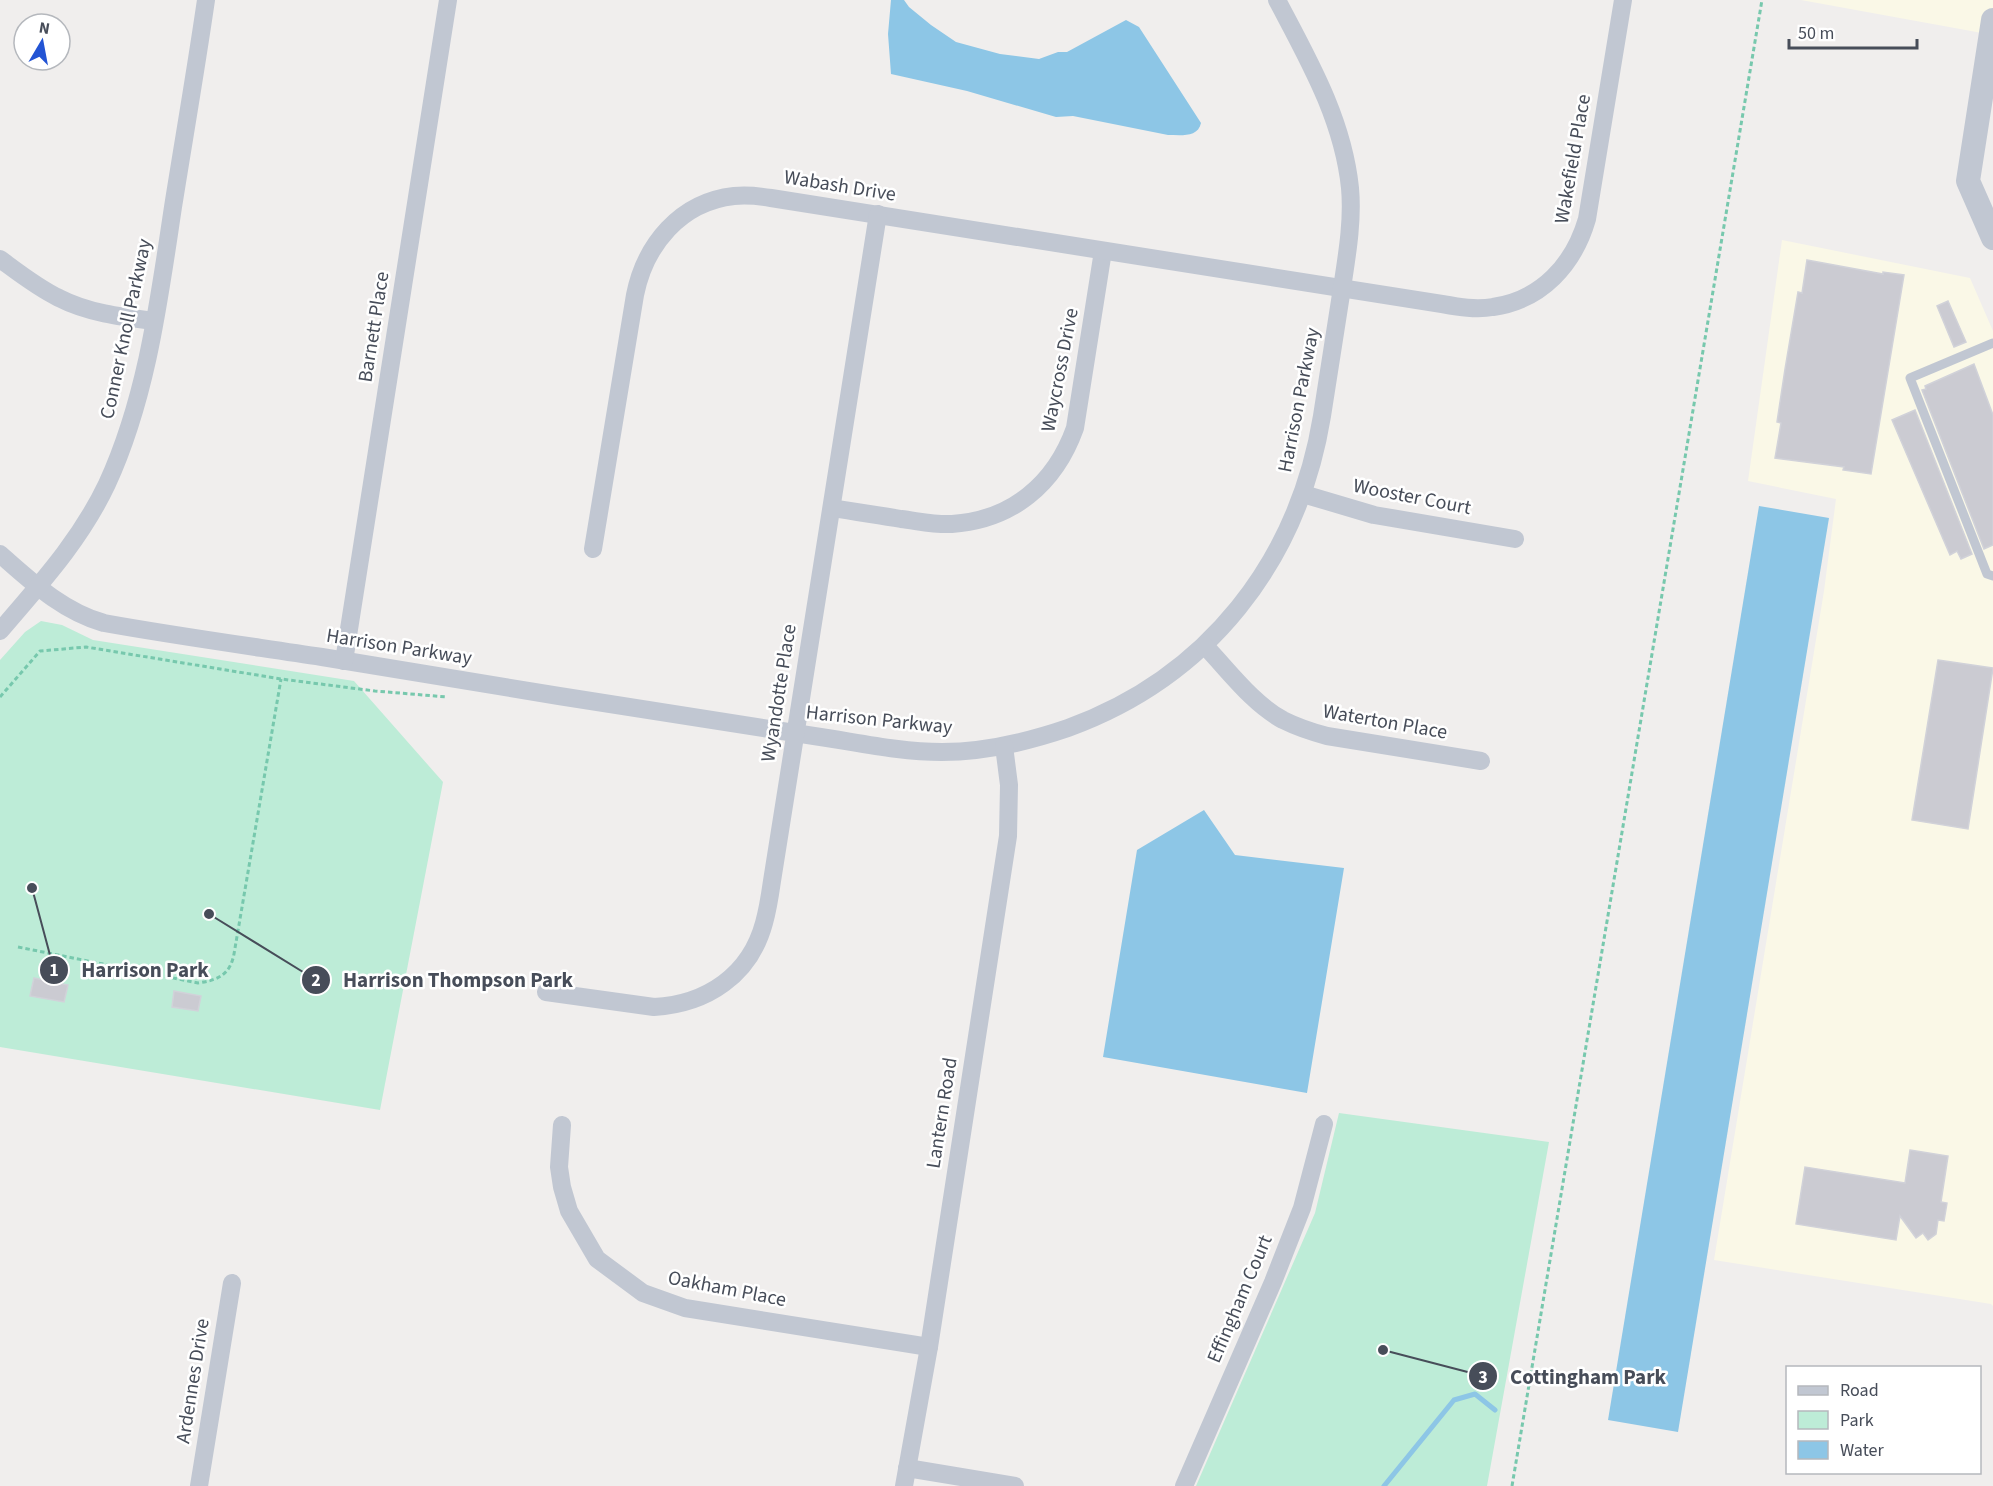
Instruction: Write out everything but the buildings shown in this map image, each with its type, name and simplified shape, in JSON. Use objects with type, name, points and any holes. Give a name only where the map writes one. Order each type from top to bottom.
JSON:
[{"type":"street","name":"Conner Knoll Parkway","points":[[0,631],[60,562],[91,515],[122,446],[140,390],[154,321],[206,0]]},
{"type":"street","name":"Barnett Place","points":[[344,661],[448,0]]},
{"type":"street","name":"Harrison Parkway","points":[[0,554],[55,600],[76,613],[104,623],[795,734],[915,751],[963,751],[1004,746],[1047,736],[1092,719],[1157,684],[1184,664],[1229,621],[1271,562],[1303,494],[1320,423],[1342,289],[1351,212],[1347,168],[1336,126],[1322,86],[1277,0]]},
{"type":"street","name":"Wakefield Place","points":[[1342,289],[1460,307],[1492,308],[1516,302],[1533,293],[1567,264],[1576,250],[1587,219],[1623,0]]},
{"type":"street","points":[[1993,20],[1981,117],[1968,181],[1993,238]]},
{"type":"street","name":"Wabash Drive","points":[[593,549],[637,282],[646,259],[666,231],[698,208],[720,199],[734,196],[771,198],[1342,289]]},
{"type":"street","name":"Wyandotte Place","points":[[546,992],[654,1007],[672,1006],[704,996],[736,973],[751,952],[764,923],[878,214]]},
{"type":"street","name":"Waycross Drive","points":[[832,508],[934,524],[971,522],[1008,508],[1044,483],[1059,463],[1075,428],[1104,251]]},
{"type":"street","points":[[0,259],[45,290],[66,301],[105,313],[154,321]]},
{"type":"street","name":"Wooster Court","points":[[1303,494],[1374,515],[1515,539]]},
{"type":"street","name":"Waterton Place","points":[[1204,646],[1264,707],[1282,719],[1306,730],[1327,736],[1481,761]]},
{"type":"street","name":"Lantern Road","points":[[904,1486],[929,1347],[1008,836],[1009,785],[1004,746]]},
{"type":"street","name":"Effingham Court","points":[[1184,1486],[1273,1282],[1302,1208],[1324,1124]]},
{"type":"street","name":"Oakham Place","points":[[562,1125],[559,1167],[569,1211],[597,1259],[644,1293],[685,1308],[929,1347]]},
{"type":"street","name":"Ardennes Drive","points":[[199,1486],[232,1283]]},
{"type":"street","points":[[908,1468],[1015,1486]]},
{"type":"lane","points":[[1993,343],[1910,378],[1987,574],[1993,576]]},
{"type":"path","points":[[1512,1486],[1761,0]]},
{"type":"path","points":[[0,697],[40,651],[86,647],[281,679],[375,692],[447,697]]},
{"type":"path","points":[[18,947],[198,983],[218,978],[230,969],[281,679]]},
{"type":"shaded area","points":[[1801,0],[1993,0],[1993,35]]},
{"type":"shaded area","points":[[1782,240],[1970,278],[1993,331],[1993,1306],[1714,1260],[1824,591],[1836,499],[1748,481]]},
{"type":"green space","points":[[41,621],[62,625],[93,640],[354,681],[443,782],[380,1110],[0,1047],[0,660],[25,632]]},
{"type":"green space","points":[[1339,1113],[1549,1142],[1487,1486],[1196,1486],[1315,1213]]},
{"type":"water","points":[[891,0],[904,0],[931,25],[956,42],[1000,54],[1039,59],[1058,52],[1067,52],[1126,20],[1139,27],[1201,123],[1199,128],[1188,135],[1168,135],[1073,116],[1056,117],[967,91],[891,74],[888,34]]},
{"type":"water","points":[[1759,506],[1829,518],[1678,1432],[1608,1420]]},
{"type":"water","points":[[1204,810],[1235,855],[1344,868],[1307,1093],[1103,1057],[1137,850]]},
{"type":"waterway","points":[[1384,1486],[1454,1400],[1475,1394],[1495,1410]]},
{"type":"place","name":"Harrison Park","points":[[32,888]]},
{"type":"place","name":"Harrison Thompson Park","points":[[209,914]]},
{"type":"place","name":"Cottingham Park","points":[[1383,1350]]}]
